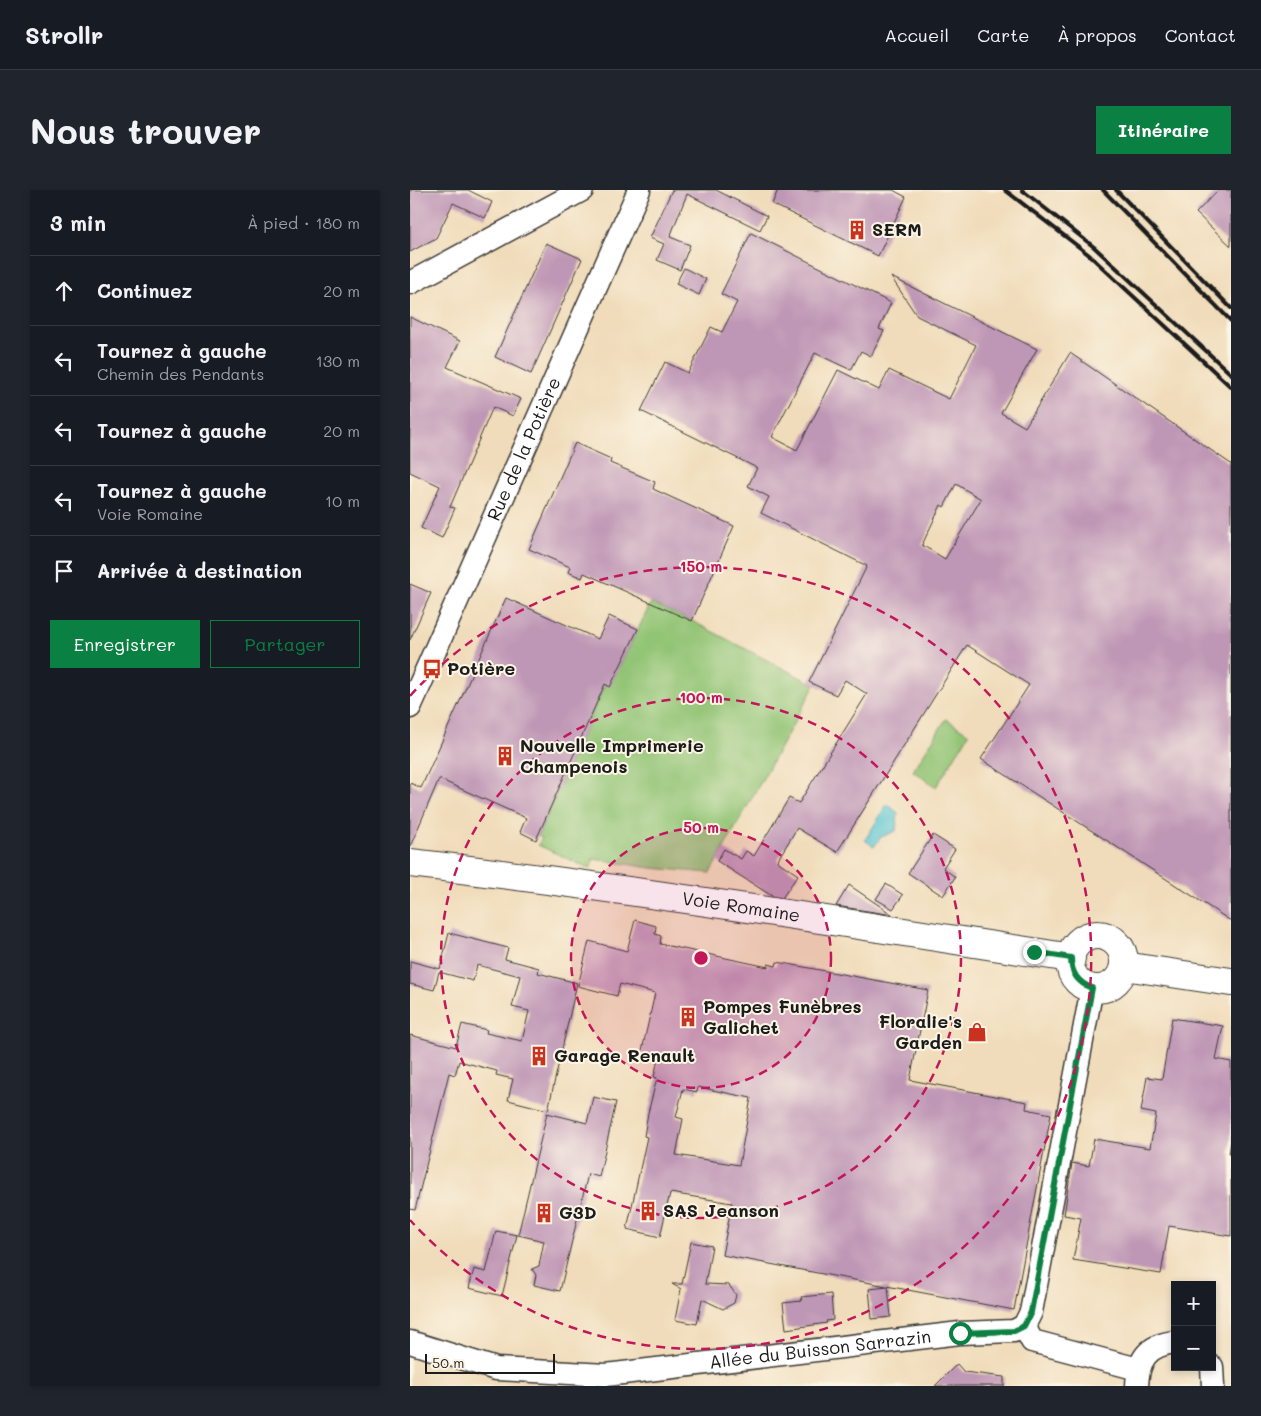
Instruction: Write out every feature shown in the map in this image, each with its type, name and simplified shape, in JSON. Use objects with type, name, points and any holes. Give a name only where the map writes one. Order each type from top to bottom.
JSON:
[{"type":"main road","name":"Voie Romaine","points":[[410,863],[514,874],[1071,958]]},
{"type":"main road","points":[[1094,935],[1103,936],[1118,945],[1124,958],[1124,966],[1116,981],[1101,989],[1092,988],[1078,981],[1071,966],[1071,958],[1079,942],[1094,935]]},
{"type":"main road","points":[[1124,966],[1231,982]]},
{"type":"street","points":[[410,283],[582,190]]},
{"type":"street","name":"Rue de la Potière","points":[[410,707],[639,190]]},
{"type":"street","points":[[1092,988],[1031,1312],[1024,1326],[1032,1341],[1138,1378],[1144,1356],[1161,1344],[1171,1343]]},
{"type":"street","name":"Allée du Buisson Sarrazin","points":[[410,1342],[496,1369],[606,1375],[960,1333],[1014,1331],[1024,1326]]},
{"type":"street","points":[[1212,1371],[1212,1386]]},
{"type":"green space","points":[[651,603],[692,621],[815,685],[710,873],[651,868],[594,859],[590,869],[538,845],[542,838],[538,836],[605,684],[610,686]]},
{"type":"green space","points":[[946,719],[969,734],[936,787],[913,771]]},
{"type":"water","points":[[887,804],[898,813],[896,831],[881,837],[874,847],[865,840]]},
{"type":"building","points":[[410,190],[468,190],[492,202],[485,218],[453,203],[436,238],[410,252]]},
{"type":"building","points":[[672,190],[716,190],[767,216],[760,230],[687,194],[670,237],[690,245],[680,270],[657,260],[664,244],[650,238]]},
{"type":"building","name":"SERM","points":[[778,190],[893,190],[906,197],[878,256],[772,204]]},
{"type":"building","points":[[1218,190],[1231,190],[1231,246],[1196,213]]},
{"type":"building","points":[[751,233],[891,303],[879,329],[884,331],[871,356],[861,351],[851,370],[815,353],[772,437],[797,450],[838,370],[879,390],[889,370],[949,399],[976,345],[917,316],[891,277],[1037,349],[1001,413],[1025,427],[1070,353],[1231,464],[1231,921],[981,759],[1029,685],[967,645],[837,852],[797,828],[777,861],[798,875],[782,898],[772,896],[717,861],[724,849],[741,859],[746,851],[754,856],[789,798],[799,803],[867,694],[845,680],[836,695],[809,682],[867,566],[761,513],[769,497],[748,486],[757,468],[641,411],[665,362],[688,373],[711,327],[722,332],[737,302],[721,294]],"holes":[[[956,484],[981,499],[945,559],[922,545],[941,505],[944,507]]]},
{"type":"building","points":[[546,243],[582,259],[531,374],[495,357]]},
{"type":"building","points":[[684,268],[706,279],[699,295],[676,284]]},
{"type":"building","points":[[410,317],[460,341],[447,367],[521,399],[513,416],[493,407],[450,507],[455,508],[442,538],[421,528],[440,486],[410,472]]},
{"type":"building","points":[[575,443],[611,459],[610,463],[655,482],[653,489],[734,526],[692,621],[584,573],[582,578],[568,572],[570,567],[529,549]]},
{"type":"building","points":[[410,584],[431,593],[410,640]]},
{"type":"building","points":[[506,598],[598,639],[609,616],[638,629],[610,687],[605,684],[536,840],[520,832],[526,818],[439,779],[410,847],[410,783],[421,788]]},
{"type":"building","points":[[933,835],[955,849],[943,868],[955,877],[943,896],[908,873]]},
{"type":"building","points":[[886,884],[903,895],[893,909],[876,899]]},
{"type":"building","points":[[849,885],[893,915],[836,906]]},
{"type":"building","points":[[635,920],[656,926],[655,934],[661,936],[660,944],[768,967],[768,964],[776,966],[777,962],[928,990],[910,1080],[1027,1102],[1026,1109],[1051,1114],[1014,1310],[722,1255],[732,1203],[670,1193],[660,1237],[627,1229],[647,1137],[644,1136],[648,1113],[657,1078],[654,1077],[658,1059],[641,1055],[655,993],[620,984],[617,996],[578,986],[589,941],[627,951]],"holes":[[[698,1087],[751,1098],[739,1165],[676,1155],[683,1119],[676,1117],[683,1089],[697,1092]]]},
{"type":"building","points":[[449,933],[508,948],[505,959],[539,968],[538,973],[577,983],[548,1110],[508,1100],[513,1079],[496,1075],[497,1071],[459,1061],[455,1075],[449,1073],[415,1210],[410,1209],[410,1035],[456,1047],[462,1024],[487,1030],[486,1033],[522,1041],[529,1011],[512,1007],[520,976],[477,965],[473,981],[439,972],[434,990],[410,984],[410,961],[440,969]]},
{"type":"building","points":[[1172,1018],[1223,1026],[1216,1059],[1231,1062],[1231,1140],[1229,1154],[1231,1154],[1231,1236],[1169,1226],[1161,1274],[1073,1260],[1081,1218],[1064,1215],[1072,1163],[1089,1166],[1094,1139],[1150,1148],[1156,1114],[1141,1111],[1147,1077],[1162,1079]]},
{"type":"building","name":"G3D","points":[[593,1097],[616,1102],[599,1177],[588,1174],[560,1291],[534,1285],[536,1275],[532,1269],[539,1266],[544,1241],[518,1235],[547,1113],[587,1123]]},
{"type":"building","points":[[496,1231],[517,1235],[502,1296],[469,1288],[474,1269],[486,1272]]},
{"type":"building","points":[[691,1242],[712,1246],[705,1284],[729,1285],[736,1295],[734,1303],[723,1309],[702,1299],[697,1324],[675,1320],[681,1289],[672,1284],[682,1284]]},
{"type":"building","points":[[888,1287],[891,1317],[872,1319],[869,1289]]},
{"type":"building","points":[[831,1294],[833,1320],[826,1321],[827,1323],[786,1329],[783,1303],[802,1301],[801,1297]]},
{"type":"building","points":[[957,1364],[964,1372],[1004,1377],[1004,1386],[935,1386]]},
{"type":"railway","points":[[1005,190],[1088,254],[1231,387]]},
{"type":"railway","points":[[1022,190],[1094,247],[1231,374]]},
{"type":"railway","points":[[1103,190],[1231,321]]},
{"type":"railway","points":[[1116,190],[1231,308]]},
{"type":"place","name":"SERM","points":[[857,230]]},
{"type":"place","name":"Potière","points":[[432,669]]},
{"type":"place","name":"Nouvelle Imprimerie Champenois","points":[[505,756]]},
{"type":"place","name":"Pompes Funèbres Galichet","points":[[688,1017]]},
{"type":"place","name":"Floralie's Garden","points":[[977,1032]]},
{"type":"place","name":"Garage Renault","points":[[539,1056]]},
{"type":"place","name":"SAS Jeanson","points":[[648,1211]]},
{"type":"place","name":"G3D","points":[[544,1213]]},
{"type":"route","points":[[960,1333],[1014,1331],[1024,1326],[1031,1312],[1092,988],[1078,981],[1071,966],[1071,958],[1034,952]]}]
